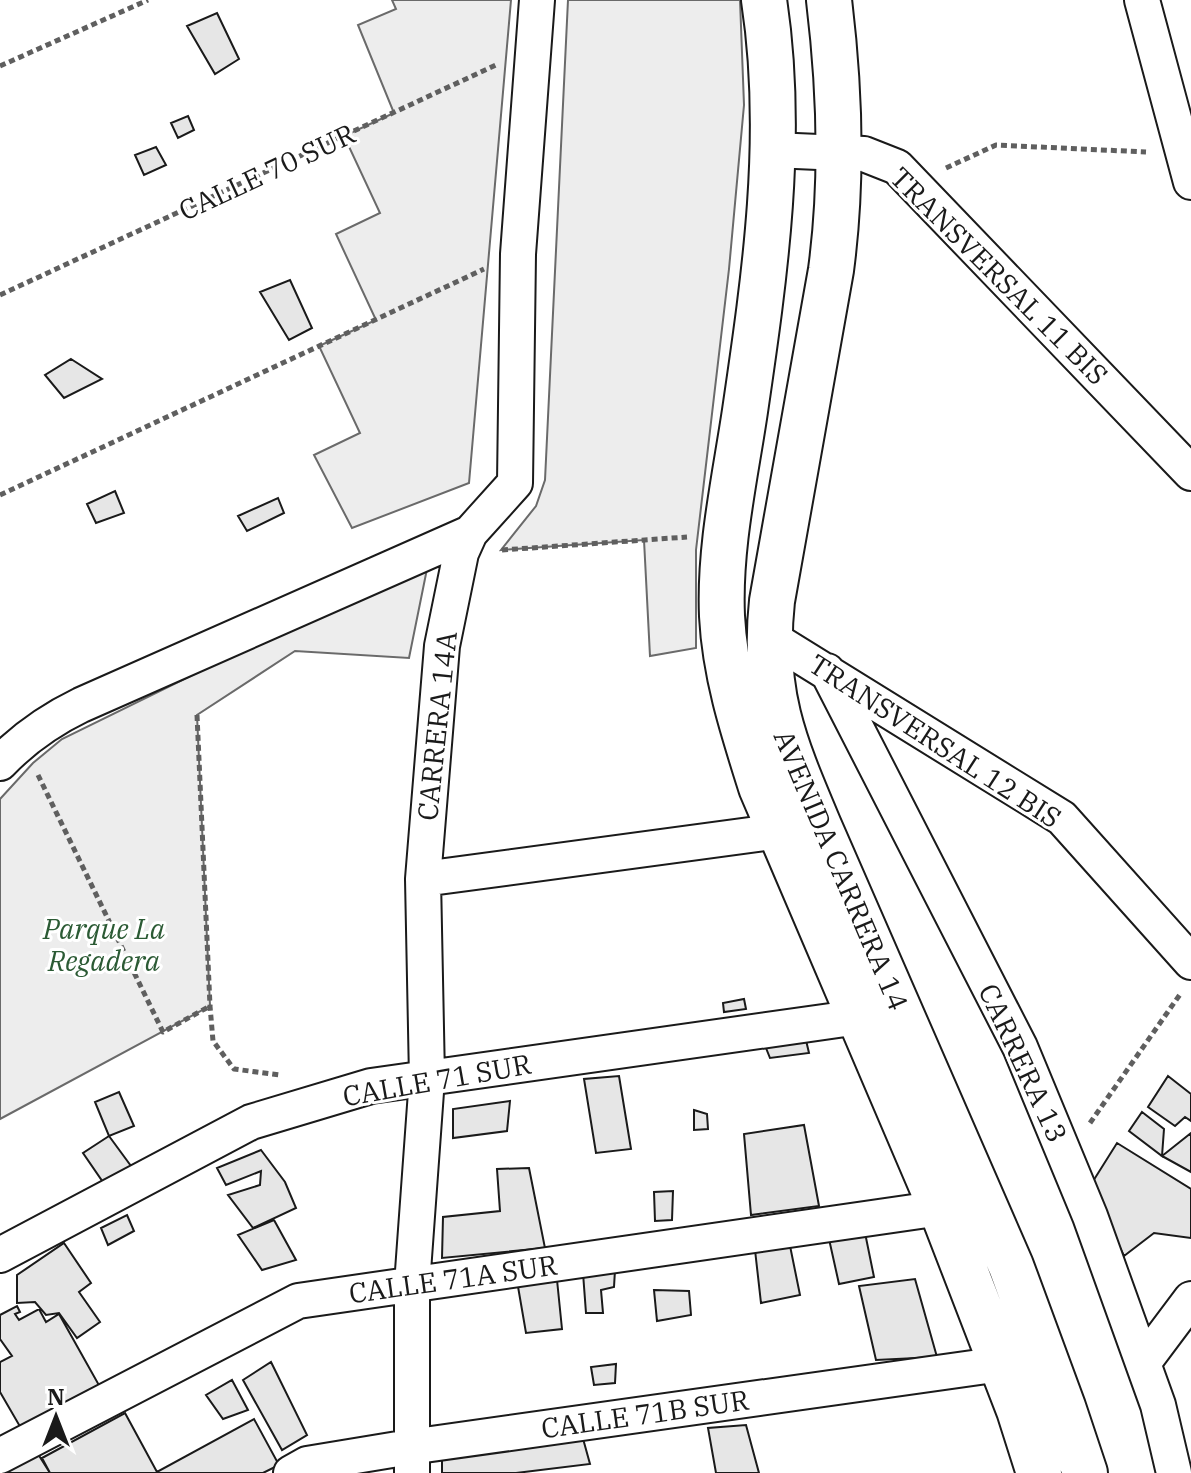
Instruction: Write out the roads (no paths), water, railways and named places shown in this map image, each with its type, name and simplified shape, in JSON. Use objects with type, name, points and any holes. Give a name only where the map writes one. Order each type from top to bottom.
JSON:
[{"type":"main road","name":"AVENIDA CARRERA 14","points":[[764,0],[773,98],[773,150],[751,369],[727,534],[722,613],[726,659],[738,715],[761,787],[941,1208],[1039,1473]]},
{"type":"main road","name":"AVENIDA CARRERA 14","points":[[829,0],[839,153],[838,216],[772,601],[768,636],[775,709],[789,756],[1011,1266],[1085,1473]]},
{"type":"street","points":[[11,753],[53,718],[81,705],[465,543],[515,483],[518,254],[537,0]]},
{"type":"street","points":[[1142,0],[1188,164]]},
{"type":"street","name":"TRANSVERSAL 11 BIS","points":[[773,150],[878,158],[897,167],[1191,473]]},
{"type":"street","name":"CARRERA 14A","points":[[411,1460],[412,1285],[427,1078],[423,879],[442,646],[465,543]]},
{"type":"street","name":"TRANSVERSAL 12 BIS","points":[[768,636],[1062,818],[1187,977]]},
{"type":"street","name":"CARRERA 13","points":[[827,671],[1020,1047],[1067,1156],[1143,1363],[1158,1405],[1174,1473]]},
{"type":"street","points":[[423,879],[780,831]]},
{"type":"street","name":"CALLE 71 SUR","points":[[0,1255],[251,1122],[371,1086],[859,1017]]},
{"type":"street","name":"CALLE 71A SUR","points":[[0,1456],[298,1301],[941,1208]]},
{"type":"street","points":[[1143,1363],[1191,1299]]},
{"type":"street","name":"CALLE 71B SUR","points":[[291,1473],[307,1464],[411,1460],[1001,1364]]},
{"type":"street","points":[[1158,1405],[1191,1429]]},
{"type":"park label","name":"Parque La Regadera","points":[[104,945]]}]
